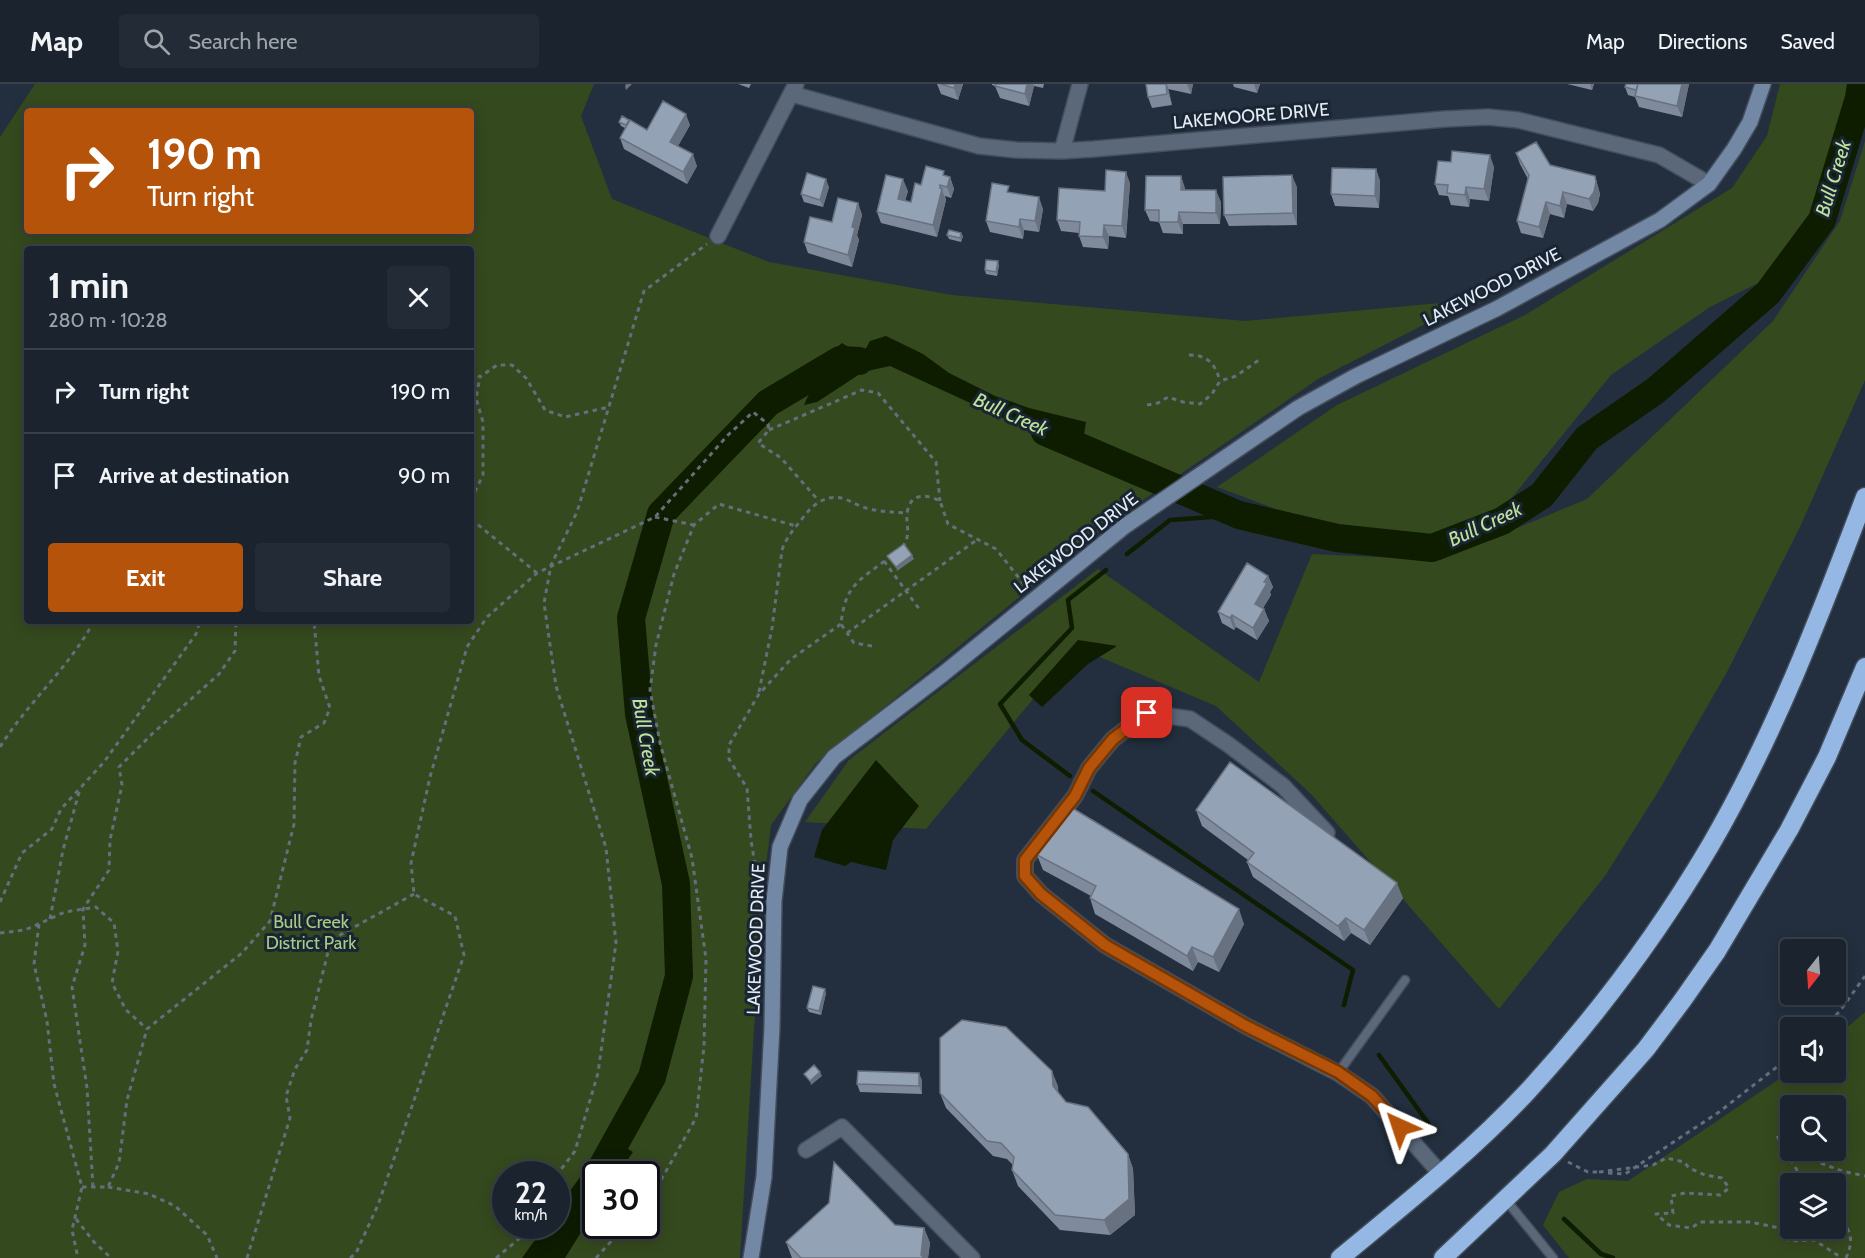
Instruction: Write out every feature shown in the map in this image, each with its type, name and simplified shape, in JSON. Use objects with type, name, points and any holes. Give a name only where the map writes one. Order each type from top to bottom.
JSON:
[{"type":"highway","points":[[1340,1258],[1441,1174],[1526,1093],[1607,998],[1678,896],[1710,845],[1772,724],[1856,545],[1865,497]]},
{"type":"highway","points":[[1443,1258],[1553,1154],[1646,1049],[1717,951],[1762,877],[1827,757],[1865,667]]},
{"type":"street","points":[[1062,151],[1080,84]]},
{"type":"street","name":"LAKEWOOD DRIVE","points":[[751,1258],[764,1177],[772,1027],[775,894],[780,847],[800,800],[834,757],[943,674],[1125,526],[1298,408],[1356,376],[1496,309],[1660,220],[1709,184],[1750,122],[1763,84]]},
{"type":"street","points":[[718,236],[794,89]]},
{"type":"street","name":"LAKEMOORE DRIVE","points":[[794,89],[979,146],[1016,150],[1062,151],[1488,117],[1518,120],[1659,155],[1709,184]]},
{"type":"street","points":[[1327,833],[1283,786],[1229,744],[1190,719],[1147,713],[1113,739],[1089,768],[1075,796],[1025,860],[1025,876],[1041,894],[1105,945],[1246,1026],[1338,1072],[1372,1096],[1441,1174]]},
{"type":"street","points":[[806,1150],[843,1127],[972,1258]]},
{"type":"lane","points":[[1338,1072],[1405,980]]},
{"type":"lane","points":[[1506,1200],[1553,1258]]},
{"type":"path","points":[[567,1161],[575,1151],[598,1073],[616,943],[606,848],[556,686],[544,603],[551,566],[577,512],[644,291],[718,236]]},
{"type":"path","points":[[1189,355],[1199,355],[1209,359],[1217,370],[1220,381]]},
{"type":"path","points":[[1147,405],[1158,403],[1168,397],[1200,404],[1212,394],[1220,381],[1236,376],[1259,360]]},
{"type":"path","points":[[474,494],[483,475],[483,422],[476,398],[480,376],[497,365],[512,365],[526,378],[545,410],[564,417],[609,407]]},
{"type":"path","points":[[474,372],[480,376]]},
{"type":"path","points":[[819,501],[781,458],[758,442],[769,430],[795,421],[862,390],[878,393],[936,462],[940,501],[948,524],[996,549],[1036,599]]},
{"type":"path","points":[[414,894],[411,863],[425,799],[467,647],[487,616],[537,573],[655,517],[728,435],[753,412],[768,424],[769,430]]},
{"type":"path","points":[[897,551],[908,538],[908,513],[911,502],[917,498],[930,496],[940,501]]},
{"type":"path","points":[[759,694],[772,628],[782,550],[786,540],[807,512],[819,501],[842,498],[884,512],[908,513]]},
{"type":"path","points":[[660,1182],[696,1118],[704,1046],[706,959],[692,858],[660,743],[650,690],[656,645],[674,574],[694,525],[719,504],[796,526]]},
{"type":"path","points":[[655,517],[694,525]]},
{"type":"path","points":[[474,521],[537,573]]},
{"type":"path","points":[[847,633],[978,539]]},
{"type":"path","points":[[872,646],[854,643],[841,624],[843,605],[851,589],[891,556]]},
{"type":"path","points":[[884,561],[920,609]]},
{"type":"path","points":[[0,747],[10,731],[50,685],[83,641],[92,624]]},
{"type":"path","points":[[0,902],[22,853],[52,829],[61,809],[104,762],[196,634],[199,624]]},
{"type":"path","points":[[93,1187],[87,1088],[72,987],[86,945],[83,909],[109,870],[110,840],[122,785],[119,767],[219,674],[235,651],[236,624]]},
{"type":"path","points":[[108,1188],[118,1163],[126,1100],[147,1029],[242,953],[270,921],[294,824],[295,763],[301,737],[324,723],[330,708],[319,676],[314,624]]},
{"type":"path","points":[[775,894],[757,878],[747,788],[729,759],[729,745],[759,694],[791,659],[841,624]]},
{"type":"path","points":[[50,919],[63,850],[81,787]]},
{"type":"path","points":[[247,1258],[290,1118],[286,1096],[295,1069],[307,1050],[311,1020],[331,940],[414,894]]},
{"type":"path","points":[[350,1258],[356,1253],[378,1205],[464,955],[455,916],[414,894]]},
{"type":"path","points":[[0,933],[25,930],[65,912],[96,908],[114,923],[118,951],[112,983],[126,1010],[147,1029]]},
{"type":"path","points":[[39,924],[34,964],[47,1021],[54,1084],[82,1187],[72,1230],[78,1258]]},
{"type":"path","points":[[1834,1017],[1865,976]]},
{"type":"path","points":[[1553,1154],[1588,1172],[1625,1174],[1719,1112],[1780,1065]]},
{"type":"path","points":[[1633,1169],[1653,1165],[1666,1158],[1684,1162],[1689,1168],[1704,1175],[1722,1178],[1730,1188],[1720,1195],[1685,1193],[1671,1196],[1673,1213],[1656,1214],[1669,1225],[1691,1228],[1700,1222],[1750,1222],[1775,1227],[1789,1241],[1814,1240],[1844,1258],[1851,1247],[1849,1227],[1846,1224]]},
{"type":"path","points":[[1815,1161],[1842,1171],[1865,1176]]},
{"type":"path","points":[[82,1187],[148,1194],[175,1206],[207,1235],[217,1258]]},
{"type":"path","points":[[75,1218],[94,1242],[111,1258]]},
{"type":"path","points":[[496,1258],[519,1239]]},
{"type":"path","points":[[596,1258],[613,1239]]},
{"type":"green space","name":"Bull Creek District Park","points":[[35,84],[594,84],[581,116],[612,199],[769,262],[952,295],[1245,321],[1472,300],[1318,379],[1110,523],[816,763],[771,825],[762,899],[740,1258],[0,1258],[0,137]]},
{"type":"green space","points":[[1780,84],[1854,84],[1854,102],[1818,205],[1776,274],[1710,307],[1611,375],[1502,510],[1421,546],[1276,509],[1217,487],[1337,405],[1525,315],[1732,188],[1767,136]]},
{"type":"green space","points":[[1865,141],[1865,380],[1800,527],[1727,672],[1661,787],[1605,876],[1499,1009],[1311,794],[1216,706],[1076,647],[926,829],[805,822],[849,760],[1098,569],[1259,682],[1312,554],[1440,560],[1587,499],[1773,321],[1840,221]]},
{"type":"green space","points":[[1865,1012],[1865,1258],[1569,1258],[1543,1225],[1559,1192],[1587,1179],[1628,1181],[1780,1078],[1780,1083],[1846,1083],[1846,1028]]},
{"type":"water","points":[[886,336],[923,354],[949,373],[995,396],[1029,408],[1086,422],[1081,454],[890,366],[863,372],[817,402],[804,405],[808,396],[819,384],[829,354],[842,343],[853,350],[864,352],[870,341]]},
{"type":"water","points":[[1078,640],[1117,646],[1088,664],[1042,707],[1029,695]]},
{"type":"water","points":[[876,760],[919,806],[893,840],[886,870],[851,862],[845,866],[814,857],[822,830]]},
{"type":"water","points":[[609,1137],[633,1152],[627,1161],[592,1161]]},
{"type":"water","points":[[582,1174],[582,1231],[565,1258],[522,1258],[536,1239],[570,1239],[570,1191]]},
{"type":"building","points":[[940,84],[955,84],[954,88]]},
{"type":"building","points":[[996,84],[1027,84],[1025,94],[995,86]]},
{"type":"building","points":[[1146,84],[1166,84],[1167,94],[1148,97]]},
{"type":"building","points":[[1626,84],[1638,84],[1636,90],[1625,87]]},
{"type":"building","points":[[1638,84],[1682,84],[1677,106],[1635,96]]},
{"type":"building","points":[[663,101],[686,114],[670,142],[693,154],[683,172],[620,138],[630,120],[647,130]]},
{"type":"building","points":[[622,116],[629,120],[626,125],[619,122]]},
{"type":"building","points":[[1536,142],[1550,165],[1595,176],[1596,182],[1594,192],[1589,199],[1563,192],[1560,206],[1546,202],[1539,227],[1517,221],[1529,175],[1516,153]]},
{"type":"building","points":[[1452,151],[1490,155],[1484,189],[1466,187],[1465,195],[1447,193],[1448,185],[1435,184],[1438,161],[1451,162]]},
{"type":"building","points":[[926,166],[944,171],[943,175],[950,177],[947,187],[940,185],[942,189],[933,225],[877,212],[886,175],[903,179],[898,199],[911,202],[915,183],[921,185]]},
{"type":"building","points":[[1332,168],[1376,169],[1375,196],[1331,194]]},
{"type":"building","points":[[1106,170],[1126,172],[1122,226],[1104,225],[1103,237],[1079,236],[1080,222],[1057,220],[1059,188],[1105,191]]},
{"type":"building","points":[[807,173],[826,179],[820,200],[801,194]]},
{"type":"building","points":[[1292,175],[1293,213],[1224,215],[1223,177]]},
{"type":"building","points":[[1146,176],[1181,176],[1181,190],[1216,190],[1216,213],[1179,212],[1178,222],[1159,222],[1159,210],[1145,210]]},
{"type":"building","points":[[992,183],[1009,186],[1007,192],[1039,197],[1035,221],[1020,219],[1019,227],[986,221]]},
{"type":"building","points":[[838,198],[858,203],[848,255],[804,242],[810,217],[832,222]]},
{"type":"building","points":[[949,230],[961,233],[960,238],[947,235]]},
{"type":"building","points":[[986,260],[998,261],[996,272],[985,270]]},
{"type":"building","points":[[904,544],[912,555],[896,567],[887,556]]},
{"type":"building","points":[[1247,563],[1268,576],[1264,582],[1267,583],[1255,604],[1264,609],[1253,628],[1232,615],[1230,618],[1218,612]]},
{"type":"building","points":[[1230,762],[1397,883],[1364,930],[1346,918],[1338,926],[1247,862],[1254,853],[1196,810]]},
{"type":"building","points":[[1064,803],[1239,909],[1213,957],[1192,947],[1187,956],[1090,898],[1096,886],[1037,855]]},
{"type":"building","points":[[813,986],[825,989],[819,1011],[807,1008]]},
{"type":"building","points":[[962,1020],[1006,1027],[1052,1071],[1053,1086],[1066,1102],[1088,1107],[1128,1154],[1129,1199],[1104,1220],[1055,1215],[1012,1170],[1014,1157],[1001,1143],[987,1141],[940,1093],[940,1038]]},
{"type":"building","points":[[814,1065],[820,1072],[810,1081],[804,1074]]},
{"type":"building","points":[[858,1071],[919,1073],[919,1086],[857,1084]]},
{"type":"building","points":[[834,1162],[895,1225],[924,1228],[921,1255],[924,1258],[801,1258],[786,1242],[829,1203]]},
{"type":"waterway","name":"Bull Creek","points":[[1045,432],[1239,515],[1337,538],[1432,548],[1502,521],[1542,495],[1587,438],[1655,391],[1768,293],[1822,220],[1859,98],[1861,84]]},
{"type":"waterway","name":"Bull Creek","points":[[605,1161],[652,1077],[679,976],[676,884],[639,714],[631,618],[661,514],[768,403],[840,360],[859,361]]},
{"type":"waterway","points":[[1127,554],[1170,520],[1239,515]]},
{"type":"waterway","points":[[1070,776],[1022,740],[1000,704],[1072,628],[1068,600],[1106,570]]},
{"type":"waterway","points":[[1093,791],[1353,970],[1344,1005]]},
{"type":"waterway","points":[[1379,1055],[1428,1123]]},
{"type":"waterway","points":[[1564,1219],[1601,1254],[1613,1258]]},
{"type":"route","points":[[1147,713],[1113,739],[1089,768],[1075,796],[1025,860],[1025,876],[1041,894],[1105,945],[1246,1026],[1338,1072],[1372,1096],[1400,1127]]}]
